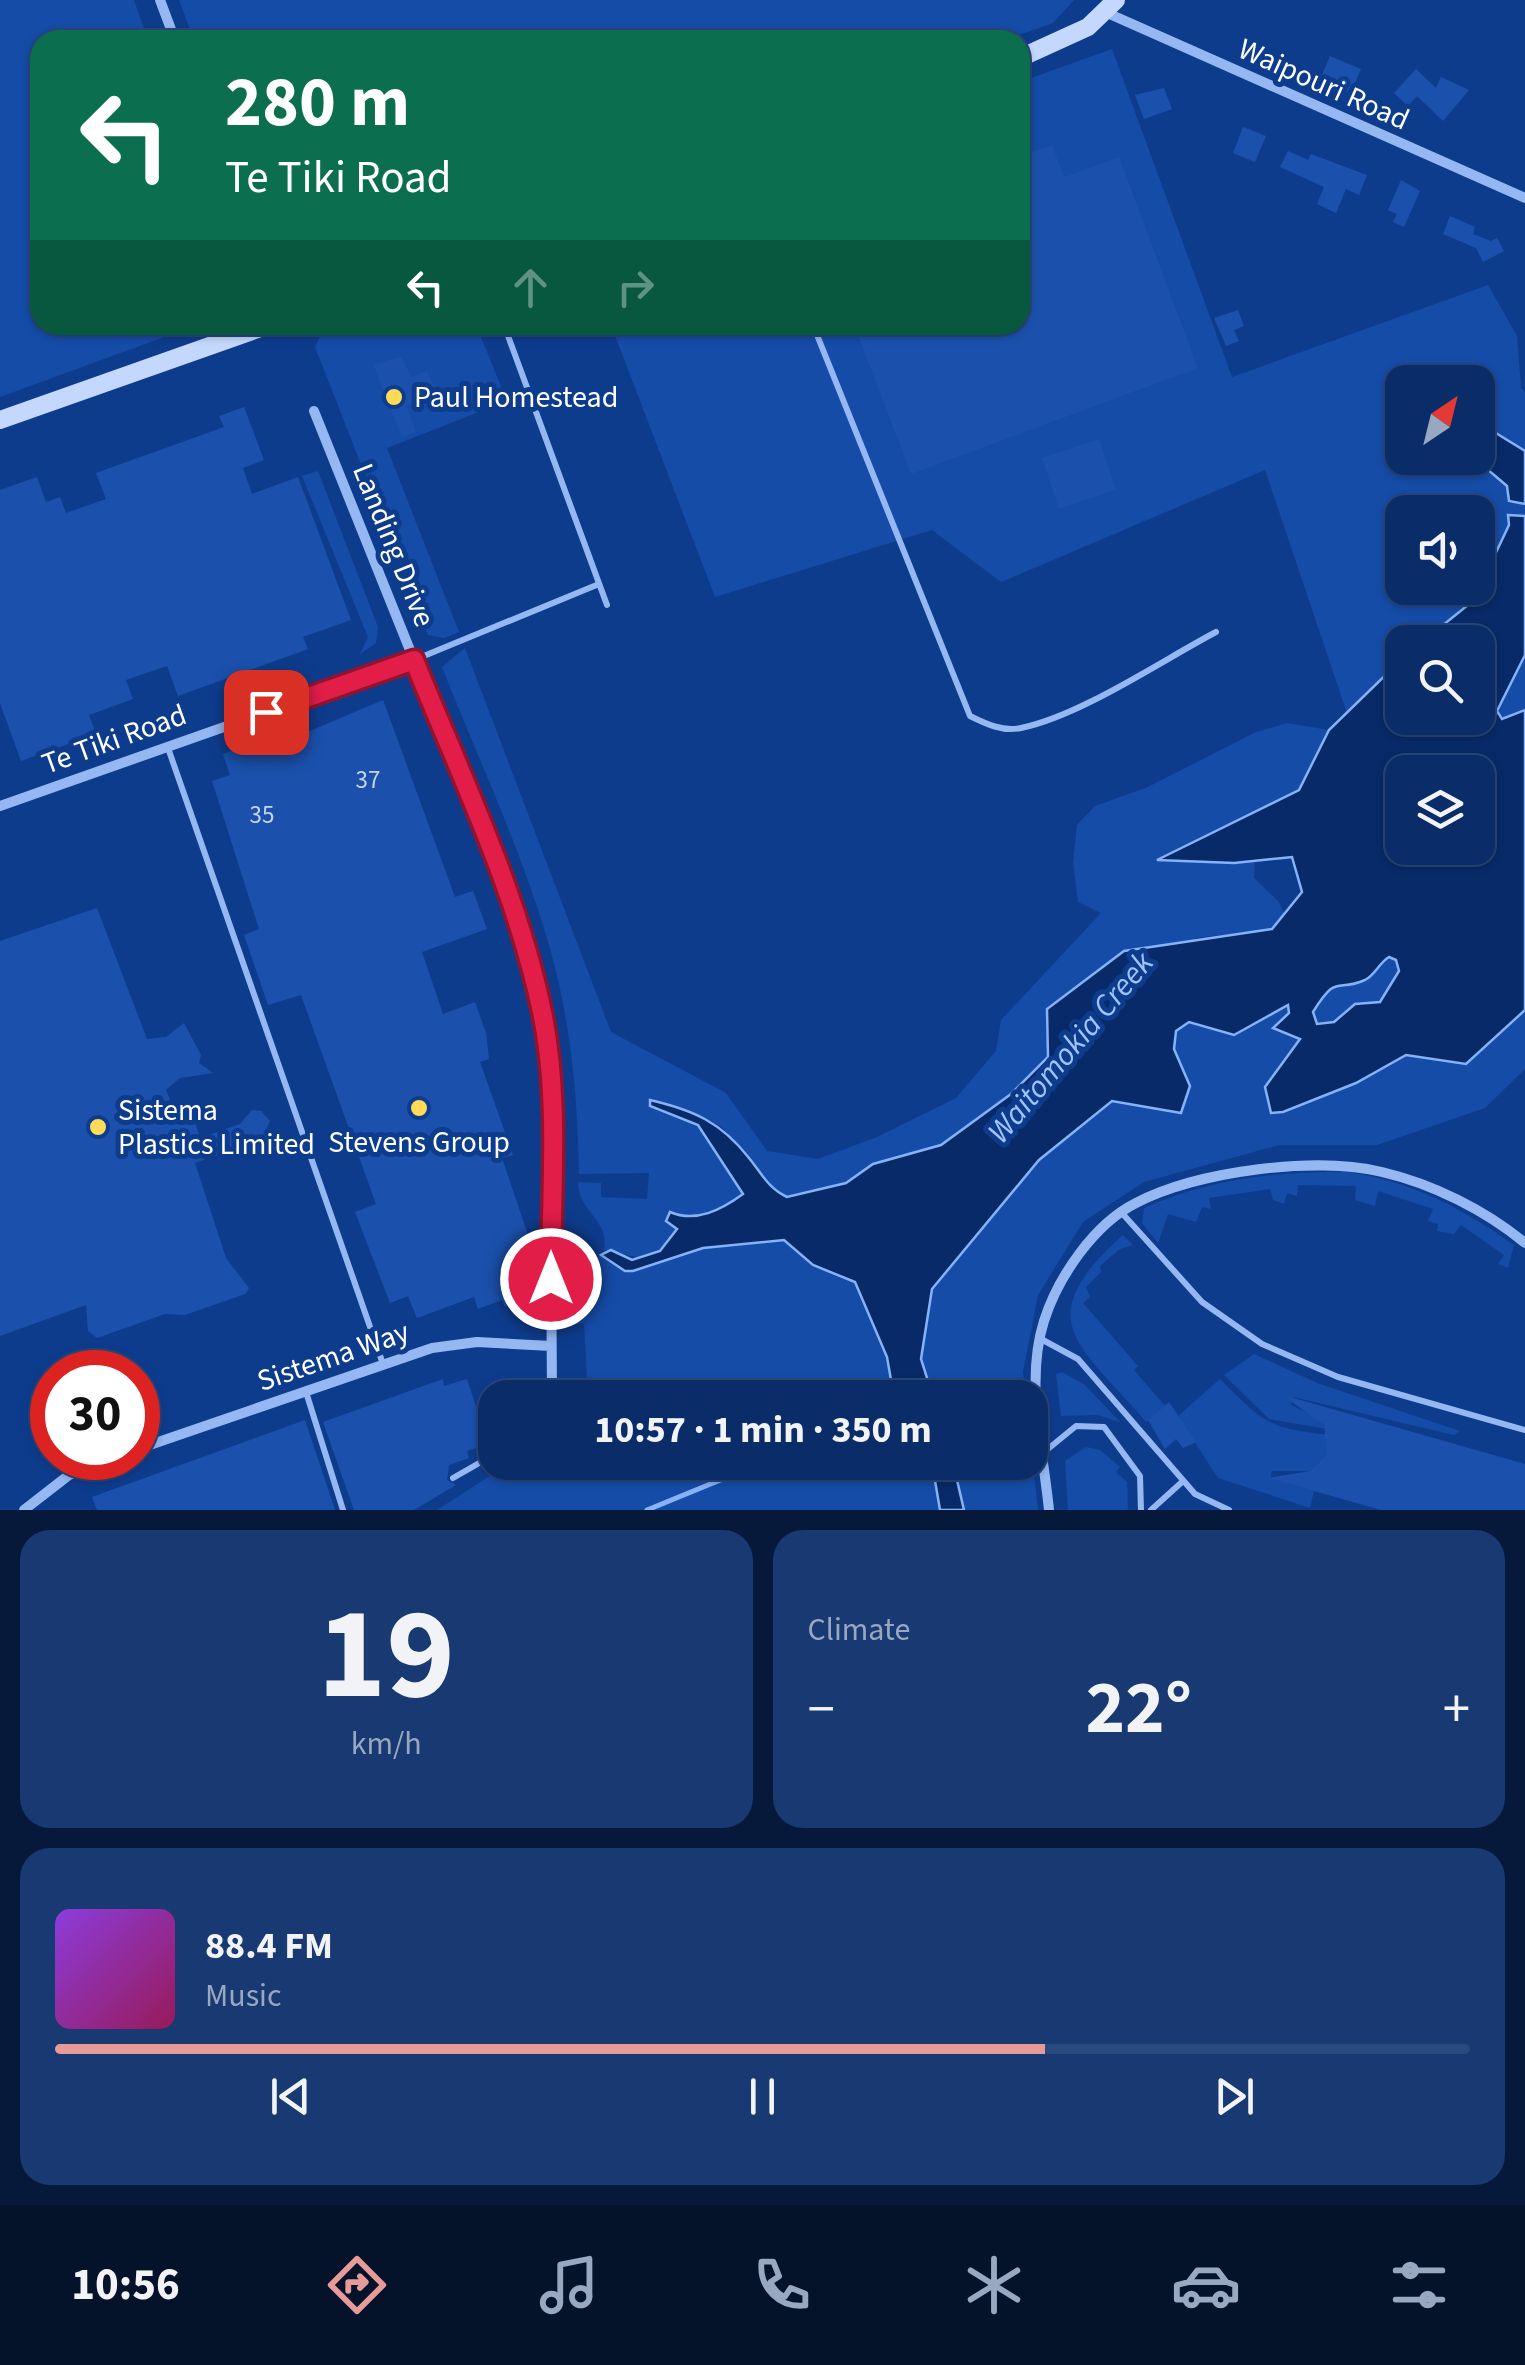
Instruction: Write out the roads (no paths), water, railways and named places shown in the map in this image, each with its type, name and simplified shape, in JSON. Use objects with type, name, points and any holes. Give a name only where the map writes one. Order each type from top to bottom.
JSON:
[{"type":"street","points":[[160,0],[171,30]]},
{"type":"street","points":[[1030,54],[1077,34],[1110,6]]},
{"type":"street","name":"Waipouri Road","points":[[1110,6],[1525,198]]},
{"type":"street","points":[[0,420],[240,335]]},
{"type":"street","name":"Landing Drive","points":[[314,411],[508,896],[542,1012],[550,1077],[552,1380]]},
{"type":"street","name":"Te Tiki Road","points":[[0,806],[414,660]]},
{"type":"street","points":[[1035,1380],[1040,1338],[1059,1287],[1078,1258],[1121,1212],[1169,1188],[1274,1168],[1380,1171],[1432,1188],[1525,1242]]},
{"type":"street","name":"Sistema Way","points":[[160,1442],[454,1344],[552,1346]]},
{"type":"street","points":[[24,1510],[63,1480]]},
{"type":"street","points":[[1046,1480],[1049,1510]]},
{"type":"lane","points":[[508,335],[608,605]]},
{"type":"lane","points":[[817,335],[970,716],[993,728],[1020,729],[1073,708],[1216,632]]},
{"type":"lane","points":[[414,660],[599,584]]},
{"type":"lane","points":[[167,746],[383,1365]]},
{"type":"lane","points":[[1121,1212],[1193,1294],[1253,1339],[1338,1378],[1525,1430]]},
{"type":"lane","points":[[1040,1338],[1078,1359],[1182,1482],[1208,1504],[1229,1510]]},
{"type":"lane","points":[[306,1392],[343,1510]]},
{"type":"lane","points":[[1048,1449],[1076,1426],[1104,1427],[1140,1476],[1141,1510]]},
{"type":"lane","points":[[454,1478],[478,1464]]},
{"type":"lane","points":[[1151,1510],[1182,1482]]},
{"type":"water","points":[[1495,432],[1525,451],[1525,504],[1509,501],[1507,486],[1494,475]]},
{"type":"water","name":"Waitomokia Creek","points":[[1508,515],[1525,516],[1525,655],[1497,711],[1502,719],[1525,710],[1525,1010],[1466,1064],[1406,1055],[1356,1083],[1283,1112],[1271,1113],[1265,1087],[1300,1039],[1273,1028],[1289,1013],[1288,1005],[1234,1035],[1189,1022],[1176,1031],[1174,1049],[1190,1086],[1181,1113],[1112,1101],[1039,1160],[932,1289],[921,1359],[928,1380],[891,1380],[887,1357],[855,1282],[813,1265],[784,1240],[703,1248],[633,1271],[625,1271],[601,1255],[611,1250],[632,1260],[660,1251],[677,1229],[666,1221],[670,1212],[689,1216],[708,1213],[743,1194],[698,1125],[650,1106],[650,1100],[693,1113],[717,1126],[770,1185],[787,1197],[846,1183],[873,1164],[941,1145],[1011,1094],[1048,1057],[1047,1009],[1124,951],[1272,929],[1302,892],[1292,857],[1234,863],[1157,860],[1299,790],[1329,730],[1385,676],[1385,735],[1495,735],[1495,625],[1443,625],[1468,605],[1495,605],[1495,555],[1509,525]],"holes":[[[1389,957],[1396,960],[1399,971],[1380,1002],[1355,1004],[1334,1022],[1317,1024],[1313,1012],[1328,992],[1365,980]]]},
{"type":"water","points":[[935,1480],[957,1480],[964,1510],[940,1510]]},
{"type":"waterway","points":[[647,1510],[720,1480]]},
{"type":"place","name":"Paul Homestead","points":[[394,397]]},
{"type":"place","name":"Stevens Group","points":[[419,1108]]},
{"type":"place","name":"Sistema Plastics Limited","points":[[98,1127]]}]
